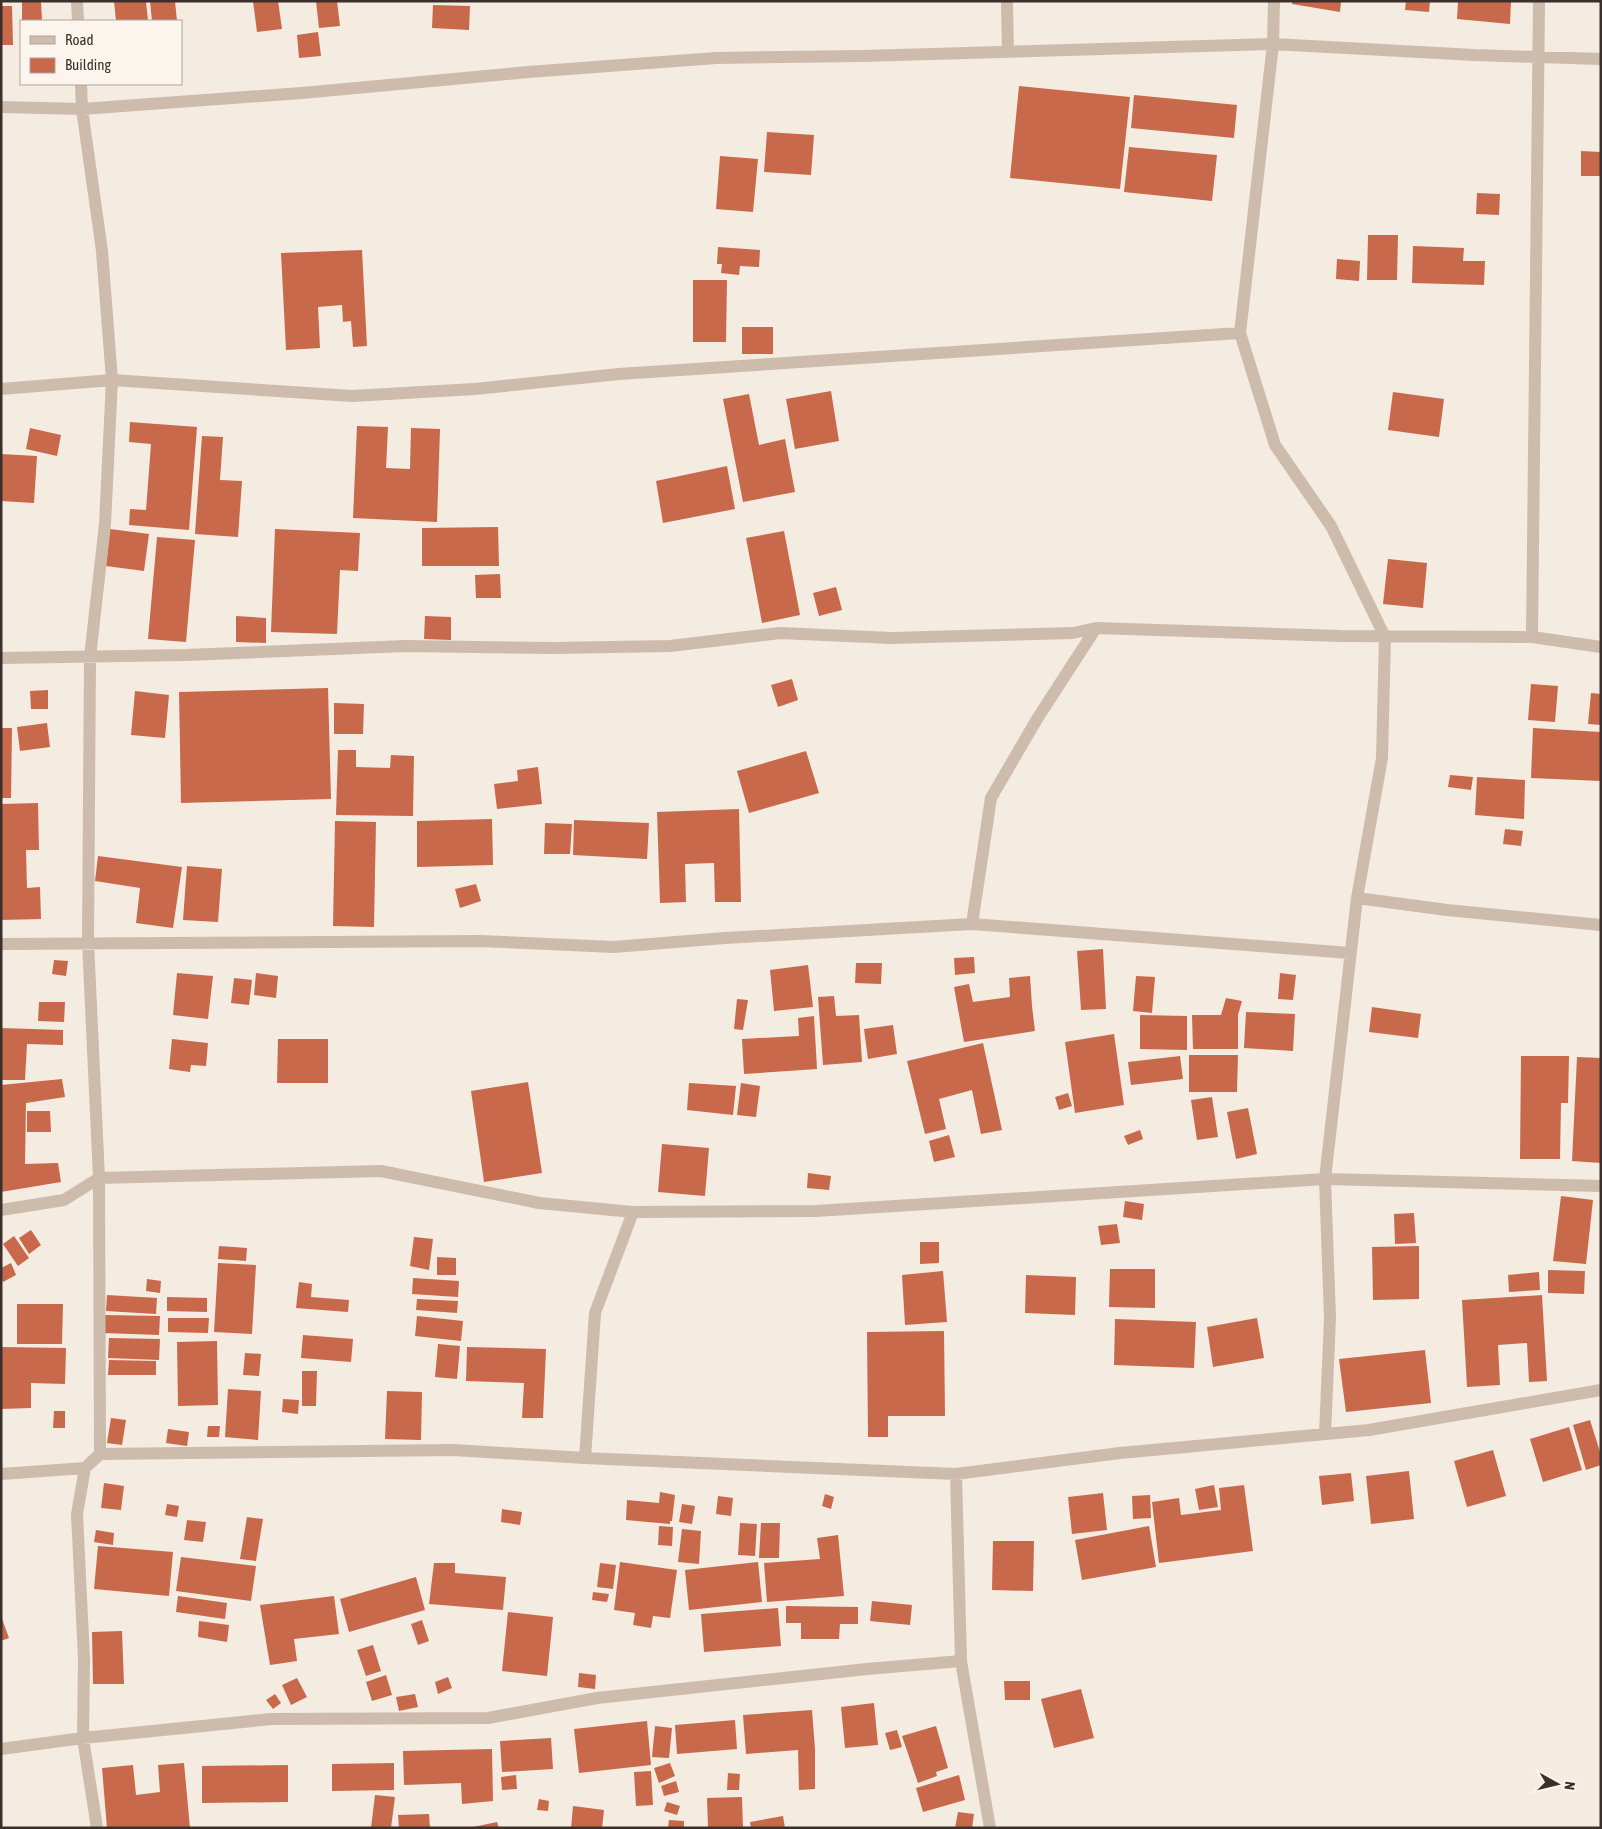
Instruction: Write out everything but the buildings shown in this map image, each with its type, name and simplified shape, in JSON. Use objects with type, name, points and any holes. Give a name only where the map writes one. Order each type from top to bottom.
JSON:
[{"type":"street","points":[[77,1],[78,20]]},
{"type":"street","points":[[1007,1],[1008,52]]},
{"type":"street","points":[[1274,1],[1273,44],[1240,333],[1275,445],[1331,526],[1385,637],[1382,758],[1357,898],[1325,1179],[1330,1318],[1325,1434]]},
{"type":"street","points":[[1532,637],[1539,1]]},
{"type":"street","points":[[1,107],[82,109],[302,93],[538,71],[716,58],[862,56],[1273,44],[1601,60]]},
{"type":"street","points":[[81,85],[82,109],[102,251],[112,380],[104,524],[90,657],[88,942],[98,1178],[100,1454]]},
{"type":"street","points":[[1,389],[112,380],[352,396],[475,389],[628,373],[1240,333]]},
{"type":"street","points":[[1,658],[186,655],[406,646],[554,648],[670,646],[780,633],[891,638],[1073,633],[1096,628],[1385,637],[1532,637],[1601,647]]},
{"type":"street","points":[[972,924],[991,798],[1037,719],[1096,628]]},
{"type":"street","points":[[1357,898],[1447,910],[1601,924]]},
{"type":"street","points":[[1,944],[480,941],[614,947],[725,938],[972,924],[1350,953]]},
{"type":"street","points":[[1,1210],[64,1200],[98,1178],[381,1171],[539,1204],[632,1212],[816,1211],[1325,1179],[1601,1186]]},
{"type":"street","points":[[585,1458],[595,1313],[632,1212]]},
{"type":"street","points":[[97,1828],[83,1738],[84,1658],[77,1514],[85,1468],[100,1454],[453,1450],[585,1458],[956,1474],[1120,1452],[1369,1430],[1601,1390]]},
{"type":"street","points":[[1,1474],[85,1468]]},
{"type":"street","points":[[956,1474],[961,1661],[990,1828]]},
{"type":"street","points":[[1,1749],[83,1738],[272,1719],[488,1718],[598,1698],[866,1669],[961,1661]]}]
